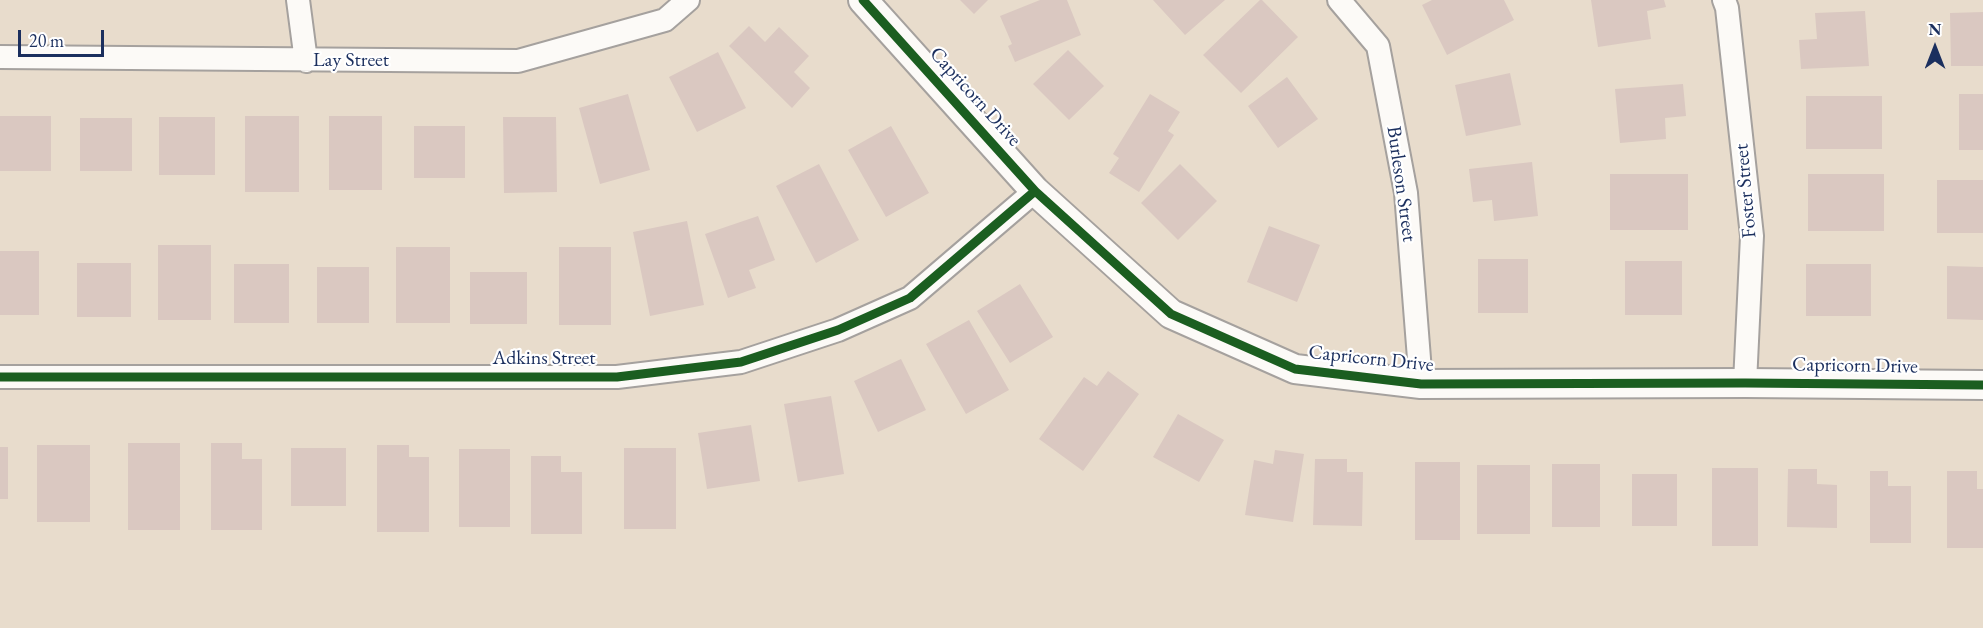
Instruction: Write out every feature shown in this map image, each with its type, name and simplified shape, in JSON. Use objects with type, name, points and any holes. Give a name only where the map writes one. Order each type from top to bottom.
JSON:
[{"type":"street","points":[[298,0],[306,61]]},
{"type":"street","name":"Lay Street","points":[[0,57],[518,61],[665,20],[688,0]]},
{"type":"street","name":"Capricorn Drive","points":[[863,0],[1035,191],[1171,314],[1295,369],[1421,384],[1983,385]]},
{"type":"street","name":"Burleson Street","points":[[1339,0],[1378,45],[1406,193],[1421,384]]},
{"type":"street","name":"Foster Street","points":[[1724,0],[1752,236],[1745,383]]},
{"type":"street","name":"Adkins Street","points":[[0,377],[617,377],[741,362],[838,330],[910,298],[1035,191]]},
{"type":"building","points":[[960,0],[988,0],[974,14]]},
{"type":"building","points":[[1040,0],[1067,0],[1081,35],[1015,62],[1008,46],[1012,44],[1000,16]]},
{"type":"building","points":[[1153,0],[1225,0],[1185,35]]},
{"type":"building","points":[[1260,0],[1298,37],[1241,93],[1203,55]]},
{"type":"building","points":[[1432,0],[1504,0],[1514,20],[1447,55],[1422,5]]},
{"type":"building","points":[[1591,0],[1664,0],[1666,7],[1647,11],[1651,39],[1598,47]]},
{"type":"building","points":[[1865,11],[1869,66],[1801,69],[1799,40],[1817,39],[1815,13]]},
{"type":"building","points":[[1983,12],[1983,66],[1951,66],[1950,13]]},
{"type":"building","points":[[749,26],[765,42],[779,27],[809,56],[794,72],[810,88],[792,108],[729,46]]},
{"type":"building","points":[[1068,50],[1104,86],[1069,120],[1033,84]]},
{"type":"building","points":[[718,52],[746,108],[697,132],[669,77]]},
{"type":"building","points":[[1510,73],[1521,125],[1466,136],[1455,85]]},
{"type":"building","points":[[1287,77],[1318,119],[1278,148],[1248,106]]},
{"type":"building","points":[[1683,84],[1686,116],[1665,118],[1666,139],[1620,143],[1615,89]]},
{"type":"building","points":[[628,94],[650,170],[600,184],[579,108]]},
{"type":"building","points":[[1150,94],[1180,112],[1168,131],[1174,135],[1139,192],[1109,173],[1119,158],[1113,154]]},
{"type":"building","points":[[1959,94],[1983,94],[1983,150],[1959,150]]},
{"type":"building","points":[[1806,96],[1882,96],[1882,149],[1806,149]]},
{"type":"building","points":[[0,116],[51,116],[51,171],[0,171]]},
{"type":"building","points":[[245,116],[299,116],[299,192],[245,192]]},
{"type":"building","points":[[329,116],[382,116],[382,190],[329,190]]},
{"type":"building","points":[[159,117],[215,117],[215,175],[159,175]]},
{"type":"building","points":[[503,117],[556,117],[557,192],[504,193]]},
{"type":"building","points":[[80,118],[132,118],[132,171],[80,171]]},
{"type":"building","points":[[414,126],[465,126],[465,178],[414,178]]},
{"type":"building","points":[[891,126],[929,193],[886,217],[848,150]]},
{"type":"building","points":[[1532,162],[1538,216],[1494,221],[1492,200],[1473,202],[1469,169]]},
{"type":"building","points":[[819,164],[859,240],[816,263],[776,186]]},
{"type":"building","points":[[1180,164],[1217,201],[1178,240],[1141,203]]},
{"type":"building","points":[[1610,174],[1688,174],[1688,230],[1610,230]]},
{"type":"building","points":[[1808,174],[1884,174],[1884,231],[1808,231]]},
{"type":"building","points":[[1937,180],[1983,180],[1983,233],[1937,233]]},
{"type":"building","points":[[758,216],[775,260],[749,270],[756,288],[728,298],[705,234]]},
{"type":"building","points":[[687,221],[704,305],[650,316],[633,232]]},
{"type":"building","points":[[1269,226],[1320,245],[1297,302],[1247,282]]},
{"type":"building","points":[[158,245],[211,245],[211,320],[158,320]]},
{"type":"building","points":[[396,247],[450,247],[450,323],[396,323]]},
{"type":"building","points":[[559,247],[611,247],[611,325],[559,325]]},
{"type":"building","points":[[0,251],[39,251],[39,315],[0,315]]},
{"type":"building","points":[[1478,259],[1528,259],[1528,313],[1478,313]]},
{"type":"building","points":[[1625,261],[1682,261],[1682,315],[1625,315]]},
{"type":"building","points":[[77,263],[131,263],[131,317],[77,317]]},
{"type":"building","points":[[234,264],[289,264],[289,323],[234,323]]},
{"type":"building","points":[[1806,264],[1871,264],[1871,316],[1806,316]]},
{"type":"building","points":[[1947,266],[1983,267],[1983,320],[1947,319]]},
{"type":"building","points":[[317,267],[369,267],[369,323],[317,323]]},
{"type":"building","points":[[470,272],[527,272],[527,324],[470,324]]},
{"type":"building","points":[[1020,284],[1053,337],[1010,363],[977,311]]},
{"type":"building","points":[[969,320],[1009,390],[966,414],[926,344]]},
{"type":"building","points":[[901,359],[926,410],[878,432],[854,381]]},
{"type":"building","points":[[1108,371],[1139,394],[1083,471],[1039,439],[1084,377],[1097,386]]},
{"type":"building","points":[[831,396],[844,474],[798,482],[784,404]]},
{"type":"building","points":[[1178,414],[1224,440],[1199,482],[1153,457]]},
{"type":"building","points":[[751,425],[760,481],[707,489],[698,433]]},
{"type":"building","points":[[128,443],[180,443],[180,530],[128,530]]},
{"type":"building","points":[[211,443],[242,443],[242,459],[262,459],[262,530],[211,530]]},
{"type":"building","points":[[37,445],[90,445],[90,522],[37,522]]},
{"type":"building","points":[[377,445],[409,445],[409,457],[429,457],[429,532],[377,532]]},
{"type":"building","points":[[0,447],[8,447],[8,499],[0,499]]},
{"type":"building","points":[[291,448],[346,448],[346,506],[291,506]]},
{"type":"building","points":[[624,448],[676,448],[676,529],[624,529]]},
{"type":"building","points":[[459,449],[510,449],[510,527],[459,527]]},
{"type":"building","points":[[1275,450],[1304,454],[1293,522],[1245,515],[1254,460],[1273,464]]},
{"type":"building","points":[[531,456],[561,456],[561,472],[582,472],[582,534],[531,534]]},
{"type":"building","points":[[1315,459],[1347,459],[1347,472],[1363,472],[1362,526],[1313,525]]},
{"type":"building","points":[[1415,462],[1460,462],[1460,540],[1415,540]]},
{"type":"building","points":[[1552,464],[1600,464],[1600,527],[1552,527]]},
{"type":"building","points":[[1477,465],[1530,465],[1530,534],[1477,534]]},
{"type":"building","points":[[1712,468],[1758,468],[1758,546],[1712,546]]},
{"type":"building","points":[[1788,469],[1817,469],[1817,484],[1837,485],[1837,528],[1787,527]]},
{"type":"building","points":[[1870,471],[1888,471],[1888,486],[1911,486],[1911,543],[1870,543]]},
{"type":"building","points":[[1947,471],[1977,471],[1977,489],[1983,489],[1983,548],[1947,548]]},
{"type":"building","points":[[1632,474],[1677,474],[1677,526],[1632,526]]},
{"type":"cycle path","points":[[863,0],[1035,191],[1171,314],[1295,369],[1421,384],[1983,385]]},
{"type":"cycle path","points":[[0,377],[617,377],[741,362],[838,330],[910,298],[1035,191]]}]
